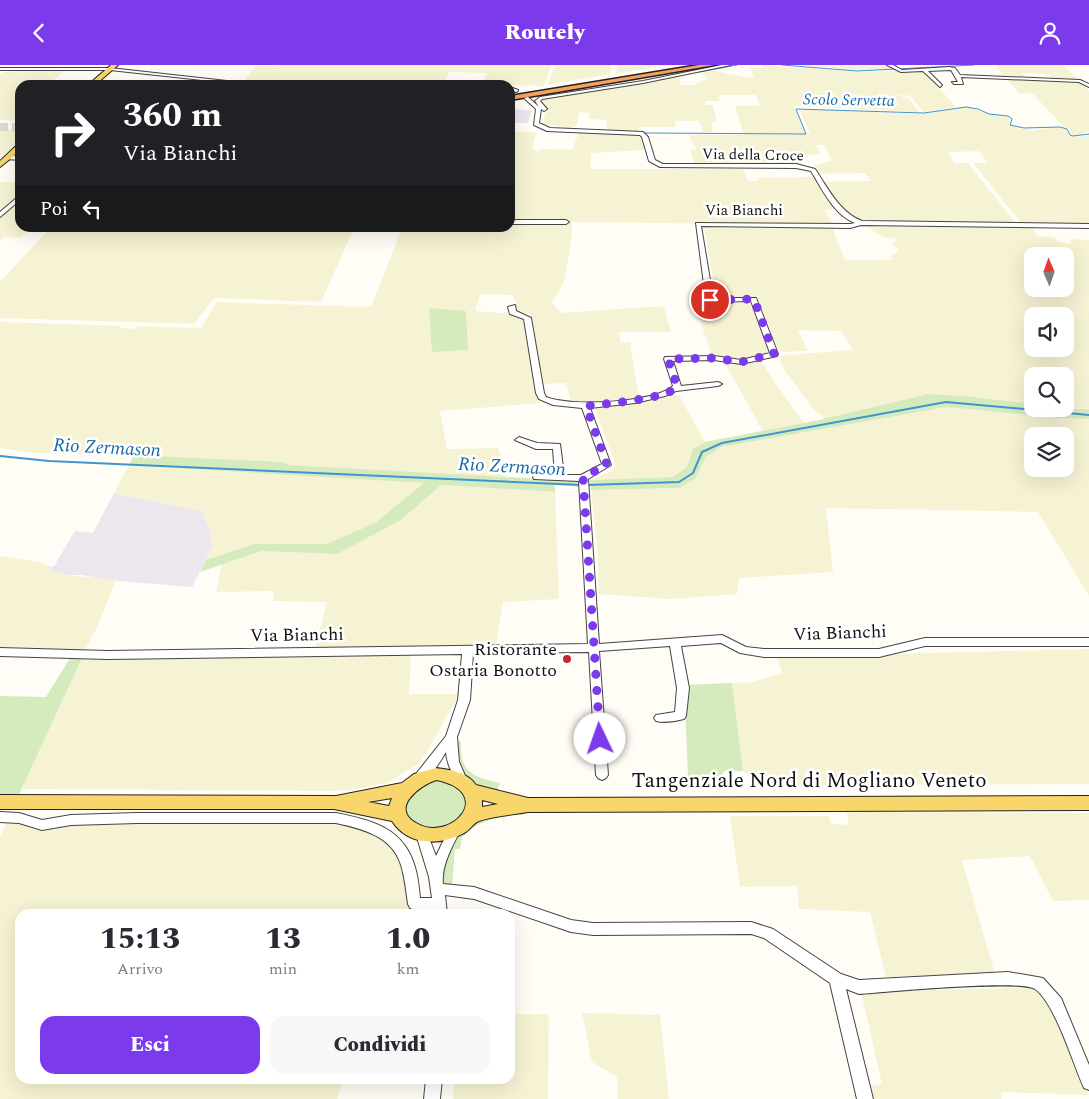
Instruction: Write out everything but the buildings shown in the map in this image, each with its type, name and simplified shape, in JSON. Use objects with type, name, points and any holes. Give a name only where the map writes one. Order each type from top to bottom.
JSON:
[{"type":"highway","points":[[515,95],[696,65]]},
{"type":"highway","points":[[515,95],[712,65]]},
{"type":"main road","points":[[97,80],[112,67]]},
{"type":"main road","points":[[0,165],[15,152]]},
{"type":"main road","points":[[334,802],[412,784],[427,776],[444,775],[466,785],[528,805]]},
{"type":"main road","points":[[412,784],[397,805],[398,815],[411,829],[422,834],[443,835],[454,831],[467,822],[471,816],[475,803],[466,785]]},
{"type":"main road","points":[[0,802],[334,802],[398,815]]},
{"type":"main road","name":"Tangenziale Nord di Mogliano Veneto","points":[[528,805],[1089,803]]},
{"type":"main road","points":[[471,816],[528,805]]},
{"type":"street","points":[[568,131],[565,127],[547,127],[541,124],[540,120],[544,108],[537,99],[643,82],[729,65]]},
{"type":"street","points":[[889,65],[897,70],[951,68],[961,83],[954,83]]},
{"type":"street","points":[[0,69],[112,67],[220,80]]},
{"type":"street","points":[[924,69],[940,86]]},
{"type":"street","points":[[957,75],[1080,81],[1089,87]]},
{"type":"street","name":"Via della Croce","points":[[526,98],[540,109],[536,124],[550,130],[641,133],[645,137],[652,161],[662,166],[796,165],[808,167],[813,170],[832,198],[849,218],[861,223]]},
{"type":"street","points":[[8,158],[15,158]]},
{"type":"street","points":[[0,215],[15,202]]},
{"type":"street","points":[[515,222],[566,222]]},
{"type":"street","points":[[861,223],[1089,226]]},
{"type":"street","name":"Via Bianchi","points":[[676,389],[668,359],[714,358],[741,362],[774,354],[754,299],[710,300],[698,224],[850,226],[861,223]]},
{"type":"street","points":[[512,307],[513,311],[527,318],[540,393],[543,399],[556,404],[568,403],[586,406],[638,399],[676,389],[718,384]]},
{"type":"street","points":[[537,477],[560,477],[583,482],[607,465],[586,406]]},
{"type":"street","points":[[519,440],[536,447],[557,446],[560,477]]},
{"type":"street","points":[[583,482],[602,775]]},
{"type":"street","name":"Via Bianchi","points":[[0,652],[108,655],[595,648],[722,639],[744,649],[764,653],[879,653],[925,642],[1089,642]]},
{"type":"street","points":[[660,718],[680,716],[683,688],[675,643]]},
{"type":"street","points":[[412,784],[428,769],[451,737],[464,700],[468,650]]},
{"type":"street","points":[[451,737],[454,762],[466,785]]},
{"type":"street","points":[[0,817],[19,818],[42,825],[72,820],[138,818],[336,818],[365,823],[388,834],[400,846],[408,865],[415,904],[439,909],[437,883],[422,834]]},
{"type":"street","points":[[437,883],[443,853],[454,831]]},
{"type":"street","points":[[437,883],[474,893],[571,926],[593,929],[751,928],[768,933],[836,979],[859,987],[1008,978],[1038,983],[1056,1003],[1089,1083]]},
{"type":"street","points":[[836,979],[864,1099]]},
{"type":"street","points":[[432,1099],[434,1084]]},
{"type":"shaded area","points":[[551,65],[544,86],[515,85],[515,80],[484,80],[487,73],[449,72],[445,80],[244,80],[256,66]]},
{"type":"shaded area","points":[[555,65],[611,65],[610,74],[547,85]]},
{"type":"shaded area","points":[[617,65],[667,65],[616,74]]},
{"type":"shaded area","points":[[762,65],[861,72],[923,70],[956,107],[923,112],[911,96],[896,94],[909,99],[919,112],[794,106],[807,134],[810,133],[799,109],[921,114],[967,106],[988,114],[1008,117],[1010,124],[1018,128],[1032,130],[1058,127],[1066,129],[1070,135],[1074,136],[1080,137],[1089,134],[1089,224],[1020,222],[973,163],[988,163],[979,151],[948,152],[954,163],[968,163],[1014,221],[1009,223],[859,222],[836,201],[823,182],[871,181],[865,173],[818,174],[814,166],[832,160],[824,145],[816,145],[820,154],[799,158],[803,165],[695,165],[690,150],[696,149],[689,135],[744,135],[735,106],[760,106],[756,95],[718,95],[720,101],[705,101],[706,105],[713,105],[717,122],[711,122],[713,132],[703,132],[699,121],[676,121],[675,127],[639,127],[638,132],[607,131],[607,120],[589,119],[590,113],[579,112],[577,125],[572,128],[543,124],[546,108],[540,99],[645,83],[672,76],[681,78],[680,85],[694,85],[707,78],[700,70],[705,69],[750,78],[754,77],[750,67],[763,68]]},
{"type":"shaded area","points":[[804,65],[885,65],[891,69],[855,70]]},
{"type":"shaded area","points":[[995,65],[1063,65],[1079,80],[1054,80],[1048,74],[1022,73],[1027,79],[1006,78]]},
{"type":"shaded area","points":[[66,70],[53,80],[15,80],[15,121],[0,120],[0,75],[4,72]]},
{"type":"shaded area","points":[[1006,79],[1079,82],[1089,91],[1089,131],[1080,135],[1072,135],[1069,129],[1063,126],[1033,94],[1019,93]]},
{"type":"shaded area","points":[[515,109],[532,110],[528,123],[515,123]]},
{"type":"shaded area","points":[[0,130],[15,130],[15,144],[0,158]]},
{"type":"shaded area","points":[[515,132],[536,132],[532,149],[538,151],[542,149],[572,150],[579,132],[640,135],[647,150],[591,153],[591,169],[743,169],[748,181],[758,181],[757,178],[812,177],[835,209],[824,210],[834,225],[572,222],[571,242],[564,282],[552,302],[561,313],[664,306],[671,332],[619,332],[621,343],[630,342],[639,398],[586,403],[571,402],[566,383],[540,384],[530,313],[514,312],[517,301],[513,300],[514,295],[480,294],[475,311],[513,314],[525,317],[540,403],[440,411],[447,449],[498,448],[507,478],[289,465],[284,462],[134,455],[37,453],[0,448],[0,322],[120,326],[120,328],[134,329],[139,326],[201,328],[217,302],[371,307],[400,232],[515,232]]},
{"type":"shaded area","points":[[0,182],[15,182],[15,199],[0,213]]},
{"type":"shaded area","points":[[15,203],[15,232],[27,232],[20,238],[4,237],[0,241],[0,217]]},
{"type":"shaded area","points":[[866,226],[1031,227],[1037,236],[1054,237],[1057,241],[1067,244],[1071,244],[1071,239],[1089,240],[1089,409],[1074,408],[1074,367],[1024,367],[1024,403],[928,394],[825,419],[813,409],[784,369],[779,358],[786,355],[853,350],[841,331],[798,330],[808,351],[780,352],[773,342],[769,325],[757,304],[751,300],[717,300],[704,227],[832,227],[845,260],[892,260],[891,256],[899,250],[892,244],[896,240],[895,238],[883,237]]},
{"type":"shaded area","points":[[46,232],[352,232],[321,302],[214,298],[194,324],[0,318],[0,282]]},
{"type":"shaded area","points":[[749,303],[761,325],[765,342],[773,353],[746,361],[713,359],[695,305]]},
{"type":"shaded area","points":[[761,360],[804,423],[763,431],[725,364]]},
{"type":"shaded area","points":[[679,395],[705,442],[693,449],[687,467],[673,477],[590,480],[612,471],[616,465],[595,409]]},
{"type":"shaded area","points":[[947,407],[1024,415],[1024,417],[1089,419],[1089,596],[1038,512],[826,508],[833,572],[739,578],[737,594],[669,599],[599,594],[598,554],[591,490],[680,488],[695,479],[706,457],[721,447]]},
{"type":"shaded area","points":[[129,465],[425,483],[375,523],[326,544],[254,544],[206,560],[213,546],[210,531],[202,511],[114,493]]},
{"type":"shaded area","points":[[441,485],[555,492],[559,599],[503,602],[496,646],[315,649],[327,602],[273,601],[274,591],[216,592],[222,564],[261,551],[337,554],[401,520]]},
{"type":"shaded area","points":[[114,493],[202,511],[210,531],[213,546],[192,587],[106,580],[50,571],[47,565],[54,566],[75,531],[93,533]]},
{"type":"shaded area","points":[[0,556],[40,562],[47,565],[51,571],[68,575],[116,580],[98,625],[85,650],[0,647]]},
{"type":"shaded area","points":[[1089,649],[1089,784],[767,785],[755,781],[743,771],[732,683],[753,682],[782,673],[777,657]]},
{"type":"shaded area","points":[[411,654],[409,694],[459,694],[431,745],[418,764],[389,782],[353,790],[332,791],[22,789],[82,658]]},
{"type":"shaded area","points":[[847,812],[1089,813],[1089,900],[1053,901],[1030,856],[962,860],[995,974],[886,977],[870,912],[799,909],[797,886],[740,887],[730,816],[829,816],[831,824],[849,825]]},
{"type":"shaded area","points":[[8,820],[340,821],[368,827],[396,848],[404,867],[411,909],[15,909],[15,1084],[342,1084],[337,1099],[0,1099],[0,838]]},
{"type":"shaded area","points":[[1033,987],[1040,989],[1053,1008],[1089,1095],[1001,1092],[1001,1099],[870,1099],[868,1086],[882,1084],[861,992]]},
{"type":"shaded area","points":[[582,1013],[660,1015],[669,1099],[617,1099],[617,1077],[592,1062]]},
{"type":"shaded area","points":[[515,1014],[549,1014],[548,1099],[453,1099],[454,1084],[515,1084]]},
{"type":"green space","points":[[429,308],[466,311],[468,350],[432,352]]},
{"type":"green space","points":[[928,394],[1024,403],[1024,415],[947,407],[721,447],[706,457],[695,479],[680,488],[591,490],[590,480],[673,477],[687,467],[693,449],[705,442],[819,420]]},
{"type":"green space","points":[[1074,409],[1089,409],[1089,419],[1048,417],[1074,417]]},
{"type":"green space","points":[[134,455],[284,462],[289,465],[580,481],[581,487],[555,485],[555,492],[441,485],[401,520],[337,554],[261,551],[200,572],[206,560],[254,544],[326,544],[375,523],[424,483],[129,465]]},
{"type":"green space","points":[[70,658],[82,658],[18,797],[0,797],[0,696],[46,697]]},
{"type":"green space","points":[[732,683],[743,771],[724,771],[723,776],[688,776],[684,685]]},
{"type":"green space","points":[[457,741],[461,741],[462,760],[470,771],[482,778],[500,783],[496,793],[471,781],[465,775],[458,761],[456,752]]},
{"type":"green space","points":[[435,781],[452,784],[462,792],[465,801],[462,812],[455,821],[444,827],[431,828],[417,823],[410,817],[407,804],[414,792]]},
{"type":"green space","points":[[494,816],[495,818],[477,825],[462,837],[460,849],[455,849],[452,887],[445,885],[444,871],[448,856],[456,839],[468,827]]},
{"type":"waterway","points":[[699,72],[737,65]]},
{"type":"waterway","points":[[782,65],[857,71],[974,65]]},
{"type":"waterway","name":"Scolo Servetta","points":[[590,130],[646,133],[806,134],[796,109],[924,113],[966,107],[978,109],[989,114],[1008,116],[1012,119],[1010,125],[1024,128],[1060,127],[1067,129],[1070,135],[1073,136],[1089,134]]},
{"type":"waterway","name":"Rio Zermason","points":[[587,485],[679,482],[693,473],[702,452],[722,443],[946,402],[1089,415]]},
{"type":"waterway","name":"Rio Zermason","points":[[0,456],[49,461],[582,485]]},
{"type":"tunnel","points":[[0,127],[15,127]]},
{"type":"place","name":"Ristorante Ostaria Bonotto","points":[[567,659]]},
{"type":"route","points":[[600,739],[583,477],[605,468],[607,463],[586,406],[672,392],[677,386],[668,359],[714,358],[741,362],[774,354],[754,299],[710,300]]}]
